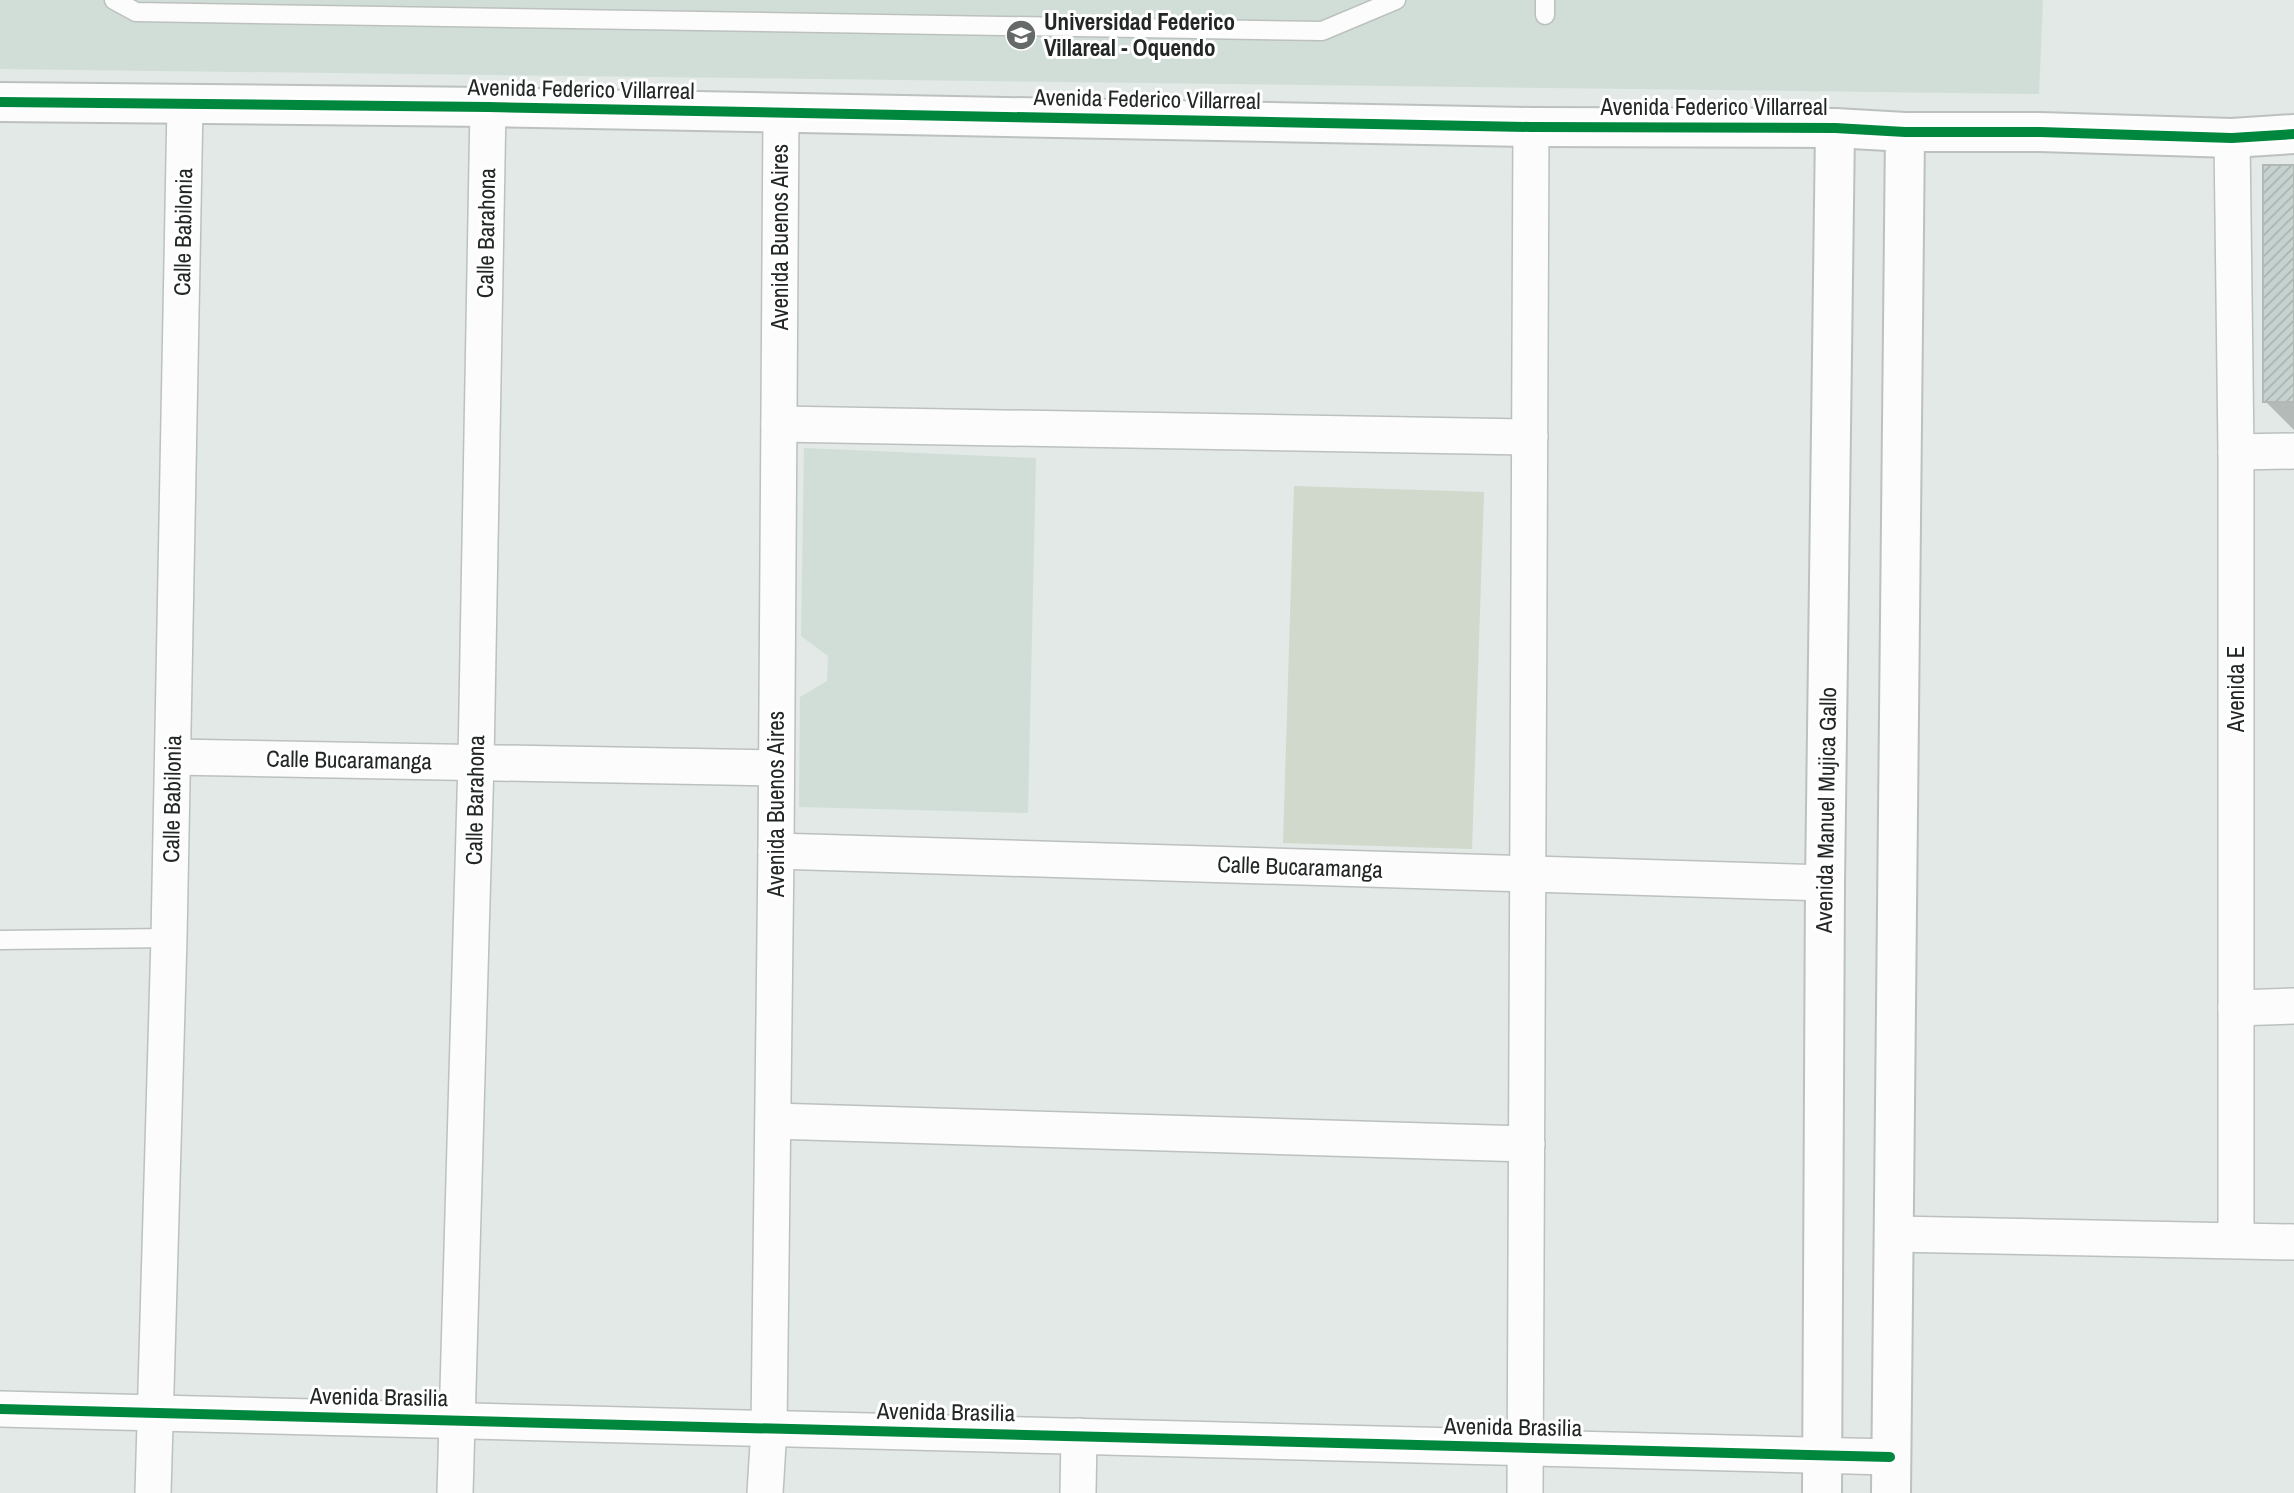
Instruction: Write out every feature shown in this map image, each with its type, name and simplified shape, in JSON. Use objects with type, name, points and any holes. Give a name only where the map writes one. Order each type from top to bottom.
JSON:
[{"type":"street","name":"Avenida Federico Villarreal","points":[[0,102],[488,107],[1531,127],[1835,128],[1905,132],[2040,132],[2232,138],[2294,134]]},
{"type":"street","name":"Calle Babilonia","points":[[153,1493],[169,938],[185,105]]},
{"type":"street","name":"Calle Barahona","points":[[455,1493],[476,762],[488,107]]},
{"type":"street","name":"Avenida Buenos Aires","points":[[765,1493],[769,1428],[776,851],[780,114]]},
{"type":"street","points":[[1525,1493],[1531,127]]},
{"type":"street","name":"Avenida Manuel Mujica Gallo","points":[[1822,1493],[1825,883],[1835,128]]},
{"type":"street","points":[[1891,1475],[1905,132]]},
{"type":"street","name":"Avenida E","points":[[2232,138],[2236,452],[2236,1240]]},
{"type":"street","points":[[779,424],[1530,437]]},
{"type":"street","points":[[2236,452],[2294,451]]},
{"type":"street","name":"Calle Bucaramanga","points":[[173,757],[776,768]]},
{"type":"street","name":"Calle Bucaramanga","points":[[776,851],[1825,883]]},
{"type":"street","points":[[2236,1008],[2294,1006]]},
{"type":"street","points":[[773,1121],[1527,1144]]},
{"type":"street","points":[[1894,1234],[2294,1242]]},
{"type":"street","name":"Avenida Brasilia","points":[[0,1409],[1822,1455],[1891,1475]]},
{"type":"street","points":[[1078,1493],[1079,1436]]},
{"type":"lane","points":[[114,0],[136,12],[1322,32],[1396,0]]},
{"type":"lane","points":[[0,940],[169,938]]},
{"type":"shaded area","name":"Universidad Federico Villareal - Oquendo","points":[[0,0],[2043,0],[2039,94],[0,69]]},
{"type":"shaded area","points":[[804,448],[1036,458],[1028,813],[799,807],[800,697],[827,681],[828,656],[801,636]]},
{"type":"shaded area","points":[[1294,486],[1484,492],[1472,849],[1283,843]]},
{"type":"building","points":[[2263,165],[2294,165],[2294,402],[2263,402]]},
{"type":"cycle path","points":[[0,102],[488,107],[1531,127],[1835,128],[1905,132],[2040,132],[2232,138],[2294,134]]},
{"type":"cycle path","points":[[0,1409],[1890,1457]]},
{"type":"place","name":"Universidad Federico Villareal - Oquendo","points":[[1021,35]]}]
